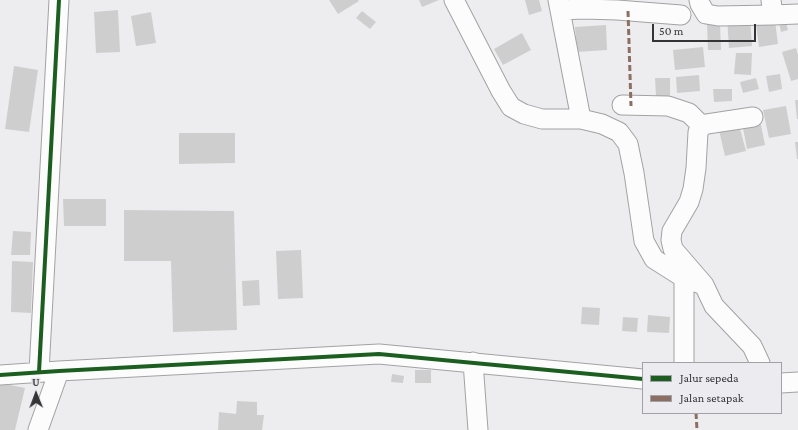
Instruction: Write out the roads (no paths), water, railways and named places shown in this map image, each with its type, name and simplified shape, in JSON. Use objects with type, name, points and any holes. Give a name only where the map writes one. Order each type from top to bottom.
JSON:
[{"type":"street","points":[[39,372],[59,0]]},
{"type":"street","points":[[454,0],[501,91],[511,107],[524,114],[542,119],[581,120],[602,124],[619,132],[628,144],[634,173],[644,241],[654,259],[669,270],[684,278],[704,285]]},
{"type":"street","points":[[699,0],[706,14],[718,16],[772,7],[798,14]]},
{"type":"street","points":[[581,120],[559,5],[583,9],[681,15]]},
{"type":"street","points":[[622,105],[668,106],[689,113],[702,126]]},
{"type":"street","points":[[753,117],[702,126],[698,132],[696,168],[689,202],[672,231],[671,240],[673,249],[704,285],[714,306],[752,346],[760,362]]},
{"type":"street","points":[[684,278],[684,362]]},
{"type":"street","points":[[0,375],[379,354],[642,379]]},
{"type":"street","points":[[473,362],[478,430]]},
{"type":"street","points":[[38,430],[58,371]]},
{"type":"street","points":[[782,383],[798,382]]}]
